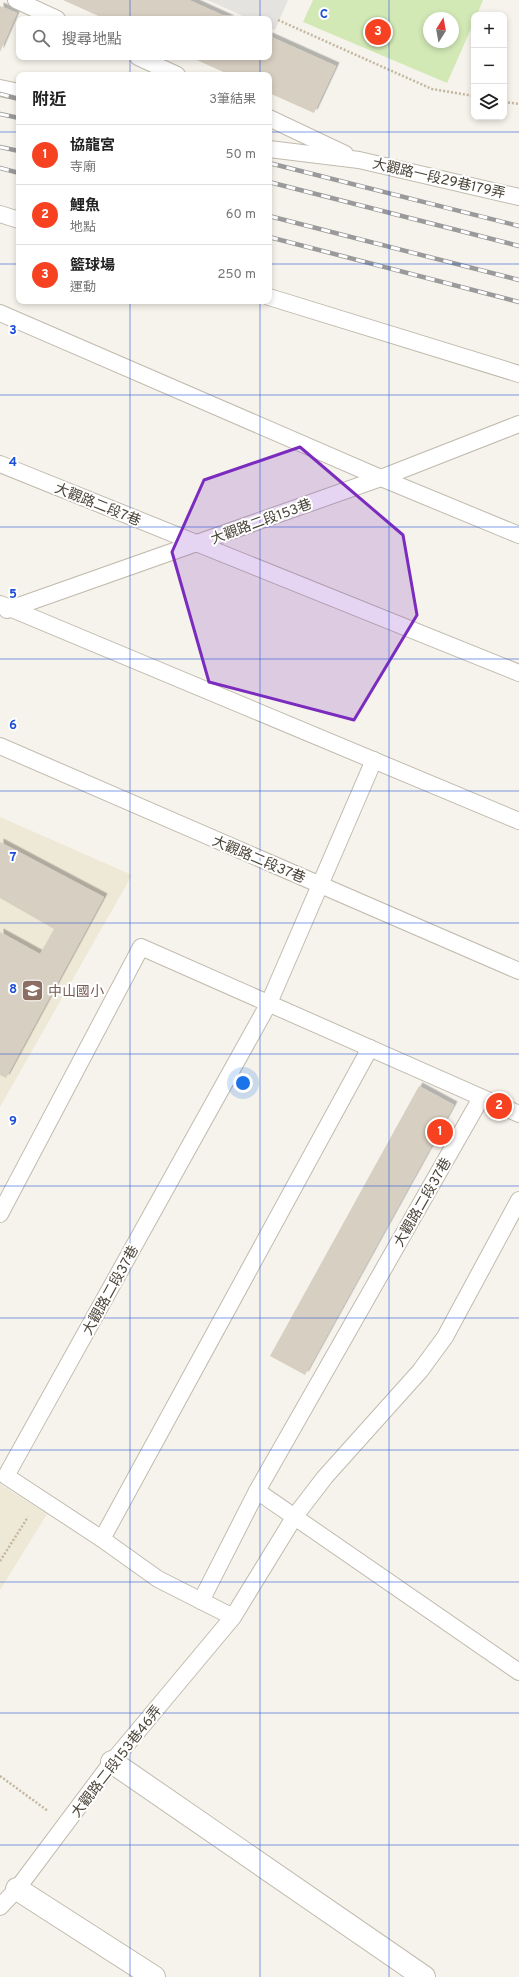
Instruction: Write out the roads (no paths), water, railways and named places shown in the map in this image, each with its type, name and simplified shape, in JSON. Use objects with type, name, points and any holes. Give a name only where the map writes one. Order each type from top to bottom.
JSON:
[{"type":"street","points":[[112,1762],[424,1977]]},
{"type":"street","points":[[17,1889],[154,1977]]},
{"type":"lane","points":[[16,0],[51,16]]},
{"type":"lane","points":[[144,60],[170,72]]},
{"type":"lane","points":[[0,88],[16,91]]},
{"type":"lane","points":[[272,119],[359,160]]},
{"type":"lane","points":[[272,149],[359,160]]},
{"type":"lane","name":"大觀路一段29巷179弄","points":[[359,160],[519,196]]},
{"type":"lane","points":[[0,214],[16,219]]},
{"type":"lane","points":[[272,298],[519,374]]},
{"type":"lane","points":[[0,312],[381,478],[519,535]]},
{"type":"lane","name":"大觀路二段153巷","points":[[4,608],[196,544],[381,478],[519,424]]},
{"type":"lane","name":"大觀路二段7巷","points":[[0,464],[519,673]]},
{"type":"lane","points":[[4,608],[519,821]]},
{"type":"lane","name":"大觀路二段37巷","points":[[0,746],[519,971]]},
{"type":"lane","points":[[270,1003],[374,760]]},
{"type":"lane","points":[[0,1214],[140,947],[519,1114]]},
{"type":"lane","name":"大觀路二段37巷","points":[[233,1617],[158,1579],[102,1539],[6,1476],[270,1003]]},
{"type":"lane","points":[[102,1539],[370,1048]]},
{"type":"lane","name":"大觀路二段37巷","points":[[201,1601],[257,1491],[481,1098]]},
{"type":"lane","name":"大觀路二段153巷46弄","points":[[0,1906],[17,1889],[112,1762],[233,1617],[296,1516],[325,1478],[420,1371],[445,1337],[519,1200]]},
{"type":"lane","points":[[257,1491],[296,1516],[519,1672]]},
{"type":"railway","points":[[0,94],[16,98]]},
{"type":"railway","points":[[0,114],[16,117]]},
{"type":"railway","points":[[0,147],[16,150]]},
{"type":"railway","points":[[272,164],[519,226]]},
{"type":"railway","points":[[0,168],[16,172]]},
{"type":"railway","points":[[272,183],[519,246]]},
{"type":"railway","points":[[272,217],[519,280]]},
{"type":"railway","points":[[272,238],[519,302]]},
{"type":"place","name":"籃球場","points":[[378,32]]},
{"type":"place","name":"中山國小","points":[[33,991]]},
{"type":"place","name":"鯉魚","points":[[499,1106]]},
{"type":"place","name":"協龍宮","points":[[440,1132]]}]
